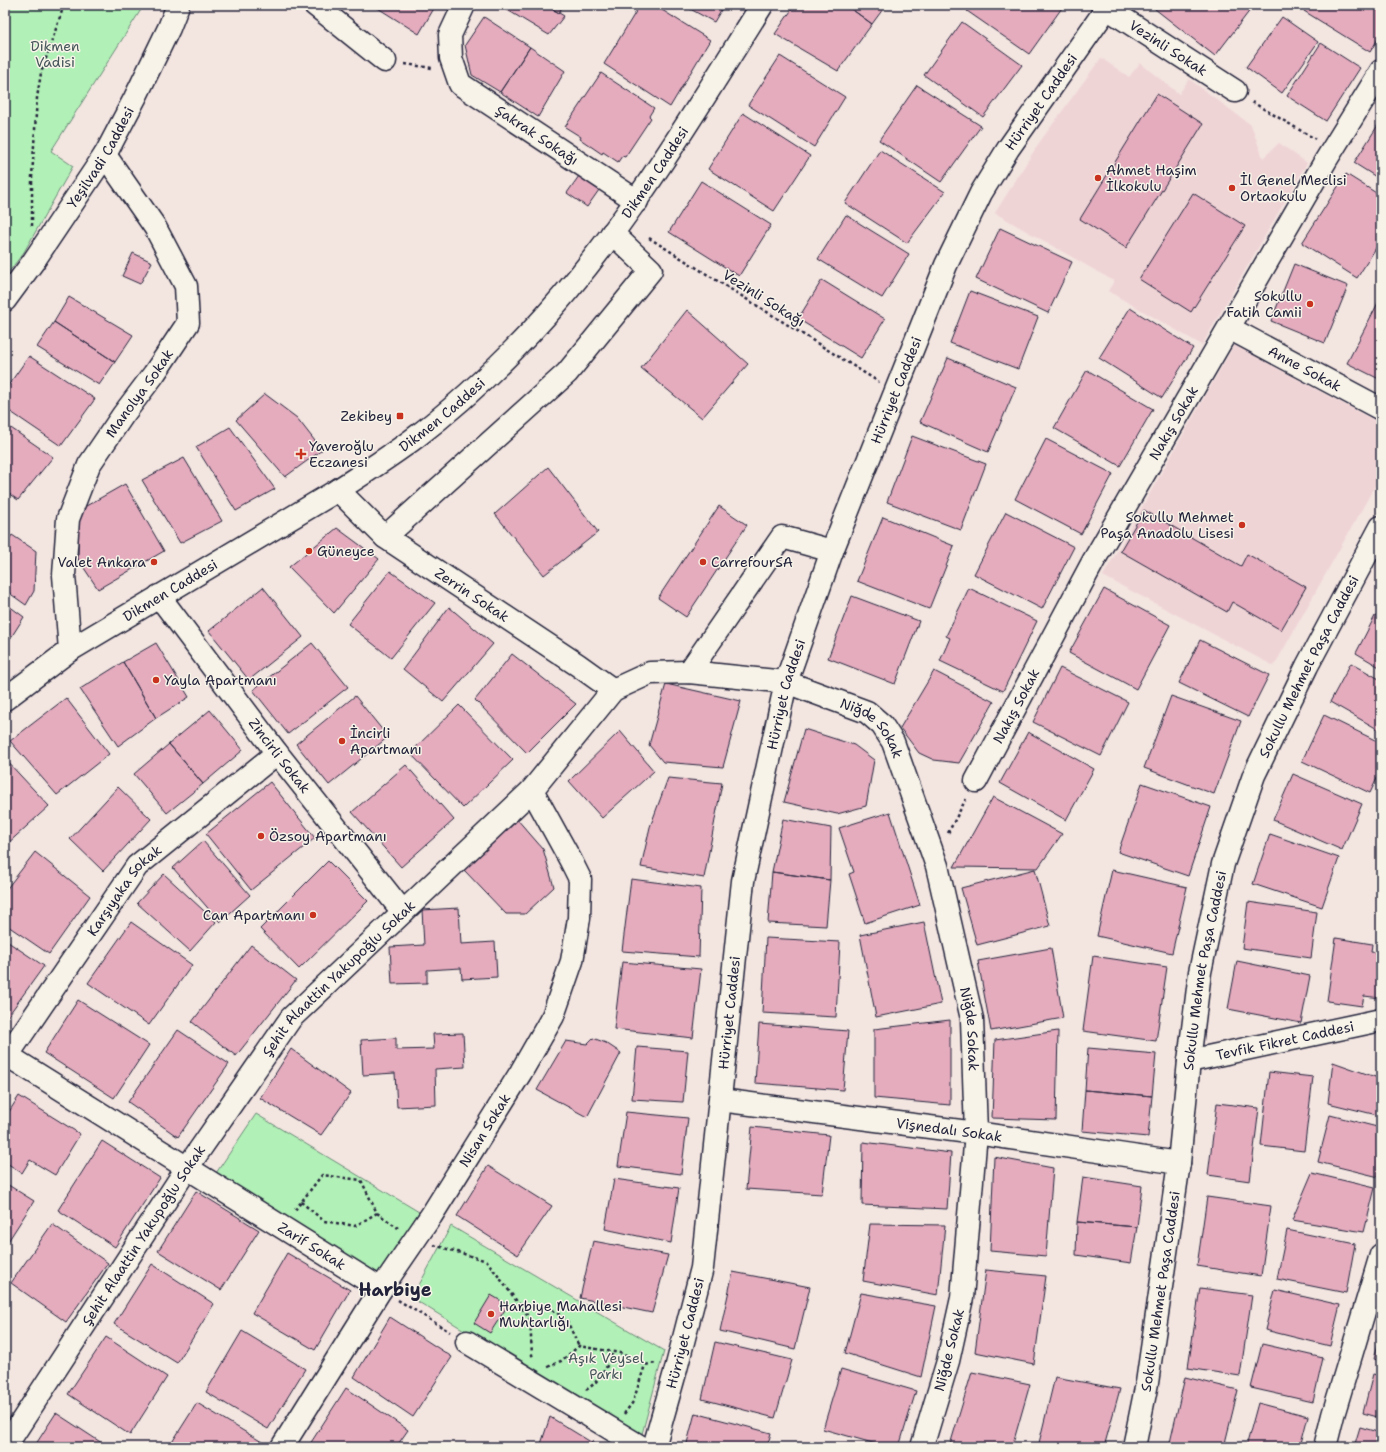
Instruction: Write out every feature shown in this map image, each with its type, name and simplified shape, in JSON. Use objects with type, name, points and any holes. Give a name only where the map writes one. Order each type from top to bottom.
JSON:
[{"type":"street","name":"Yeşilvadi Caddesi","points":[[5,300],[33,262],[105,155],[142,84],[169,28],[178,5]]},
{"type":"street","points":[[315,5],[385,61]]},
{"type":"street","points":[[453,65],[450,35],[464,5]]},
{"type":"street","name":"Dikmen Caddesi","points":[[5,699],[70,650],[338,490],[415,437],[450,409],[492,371],[535,327],[574,282],[637,201],[762,5]]},
{"type":"street","name":"Vezinli Sokak","points":[[1105,6],[1235,92]]},
{"type":"street","name":"Hürriyet Caddesi","points":[[654,1447],[702,1268],[743,881],[786,682],[832,551],[946,265],[981,193],[1008,149],[1105,6]]},
{"type":"street","name":"Şakrak Sokağı","points":[[453,65],[460,84],[637,201]]},
{"type":"street","name":"Nakış Sokak","points":[[976,781],[1094,560],[1332,150],[1381,71]]},
{"type":"street","name":"Manolya Sokak","points":[[70,650],[64,576],[68,519],[90,465],[123,415],[154,374],[188,323],[186,286],[155,227],[105,155]]},
{"type":"street","points":[[385,537],[567,373],[651,270],[612,233]]},
{"type":"street","name":"Anne Sokak","points":[[1229,328],[1381,409]]},
{"type":"street","name":"Zerrin Sokak","points":[[338,490],[385,537],[578,665],[613,690]]},
{"type":"street","name":"Sokullu Mehmet Paşa Caddesi","points":[[1134,1447],[1147,1383],[1179,1163],[1200,972],[1223,864],[1254,775],[1307,666],[1381,527]]},
{"type":"street","points":[[689,672],[782,537],[832,551]]},
{"type":"street","name":"Zincirli Sokak","points":[[159,596],[277,753],[403,912]]},
{"type":"street","name":"Şehit Alaattin Yakupoğlu Sokak","points":[[5,1447],[187,1168],[291,1018],[532,790],[613,690],[650,673],[689,672],[786,682]]},
{"type":"street","name":"Niğde Sokak","points":[[786,682],[868,712],[882,725],[893,742],[934,858],[972,1019],[976,1133],[962,1298],[948,1361],[922,1447]]},
{"type":"street","name":"Karşıyaka Sokak","points":[[6,1056],[137,866],[277,753]]},
{"type":"street","name":"Nisan Sokak","points":[[282,1447],[381,1289],[431,1216],[513,1085],[553,1016],[572,960],[579,918],[580,879],[572,861],[532,790]]},
{"type":"street","name":"Tevfik Fikret Caddesi","points":[[1189,1062],[1381,1020]]},
{"type":"street","name":"Zarif Sokak","points":[[6,1056],[381,1289]]},
{"type":"street","name":"Vişnedalı Sokak","points":[[720,1100],[976,1133],[1179,1163]]},
{"type":"street","points":[[1325,1447],[1333,1415],[1381,1255]]},
{"type":"street","points":[[467,1342],[641,1447]]},
{"type":"path","points":[[32,231],[32,177],[37,98],[41,73],[64,5]]},
{"type":"path","points":[[385,61],[453,65]]},
{"type":"path","points":[[1235,92],[1332,150]]},
{"type":"path","name":"Vezinli Sokağı","points":[[648,237],[895,392]]},
{"type":"path","points":[[934,858],[976,781]]},
{"type":"path","points":[[282,1227],[322,1175],[361,1180],[377,1213],[414,1240],[487,1261],[530,1319],[532,1355],[536,1360]]},
{"type":"path","points":[[301,1202],[324,1221],[355,1226],[377,1213]]},
{"type":"path","points":[[381,1289],[467,1342]]},
{"type":"path","points":[[523,1309],[548,1307],[566,1319],[579,1346]]},
{"type":"path","points":[[544,1369],[561,1361],[579,1346],[620,1353],[645,1365],[658,1363],[676,1369]]},
{"type":"path","points":[[581,1392],[592,1386],[606,1368],[613,1352]]},
{"type":"path","points":[[554,1364],[557,1370]]},
{"type":"path","points":[[620,1419],[633,1402],[645,1365]]},
{"type":"shaded area","points":[[1101,58],[1129,77],[1140,63],[1179,94],[1189,79],[1251,125],[1263,158],[1279,143],[1307,163],[1202,345],[1108,291],[1114,281],[995,213],[1039,143]]},
{"type":"shaded area","name":"Sokullu Mehmet Paşa Anadolu Lisesi","points":[[1234,345],[1381,424],[1381,475],[1274,666],[1103,576]]},
{"type":"green space","name":"Dikmen Vadisi","points":[[5,5],[144,5],[51,151],[73,166],[24,252],[5,277]]},
{"type":"green space","points":[[256,1114],[419,1212],[380,1274],[212,1179]]},
{"type":"green space","name":"Aşık Veysel Parkı","points":[[451,1226],[664,1351],[642,1434],[632,1433],[412,1298]]},
{"type":"building","points":[[373,5],[436,5],[419,34]]},
{"type":"building","points":[[499,5],[546,5],[564,16],[549,35]]},
{"type":"building","points":[[546,5],[563,5],[559,13]]},
{"type":"building","points":[[640,5],[654,5],[710,40],[670,107],[604,64]]},
{"type":"building","points":[[683,5],[724,5],[714,22]]},
{"type":"building","points":[[795,5],[846,5],[872,24],[838,71],[775,34]]},
{"type":"building","points":[[846,5],[886,5],[872,24]]},
{"type":"building","points":[[971,5],[1064,5],[1029,54],[967,11]]},
{"type":"building","points":[[1158,5],[1254,5],[1215,56],[1155,9]]},
{"type":"building","points":[[1308,5],[1381,5],[1381,34],[1370,52],[1304,11]]},
{"type":"building","points":[[484,17],[530,47],[500,92],[472,75],[465,45]]},
{"type":"building","points":[[1282,17],[1318,42],[1282,93],[1246,67]]},
{"type":"building","points":[[962,22],[1022,65],[983,117],[924,75]]},
{"type":"building","points":[[1321,43],[1360,68],[1326,121],[1287,96]]},
{"type":"building","points":[[530,47],[565,71],[538,117],[500,92]]},
{"type":"building","points":[[780,56],[845,97],[814,147],[748,105]]},
{"type":"building","points":[[601,73],[654,108],[649,116],[651,118],[625,157],[622,156],[618,162],[603,152],[602,154],[580,139],[581,137],[565,127]]},
{"type":"building","points":[[917,85],[981,126],[941,182],[879,140]]},
{"type":"building","points":[[1157,94],[1203,124],[1126,248],[1080,219]]},
{"type":"building","points":[[743,113],[810,156],[774,211],[708,169]]},
{"type":"building","points":[[1378,125],[1381,127],[1381,180],[1354,163]]},
{"type":"building","points":[[880,150],[945,192],[907,243],[845,203]]},
{"type":"building","points":[[1346,174],[1381,196],[1381,240],[1357,278],[1302,243]]},
{"type":"building","points":[[579,176],[599,190],[587,207],[567,193]]},
{"type":"building","points":[[701,181],[771,225],[739,276],[669,232]]},
{"type":"building","points":[[1193,193],[1245,226],[1191,312],[1139,279]]},
{"type":"building","points":[[846,215],[909,254],[882,298],[818,259]]},
{"type":"building","points":[[1000,228],[1072,262],[1048,313],[976,279]]},
{"type":"building","points":[[133,253],[152,262],[140,284],[122,276]]},
{"type":"building","name":"Sokullu Fatih Camii","points":[[1294,264],[1348,286],[1325,343],[1271,321]]},
{"type":"building","points":[[822,280],[885,319],[861,358],[798,319]]},
{"type":"building","points":[[970,291],[1038,317],[1018,369],[950,343]]},
{"type":"building","points":[[69,297],[133,335],[115,362],[54,322]]},
{"type":"building","points":[[1381,297],[1381,380],[1347,363]]},
{"type":"building","points":[[1130,308],[1193,348],[1162,398],[1099,358]]},
{"type":"building","points":[[687,310],[748,364],[702,418],[641,368]]},
{"type":"building","points":[[54,322],[115,362],[99,385],[37,347]]},
{"type":"building","points":[[29,356],[95,399],[61,446],[5,408],[5,390]]},
{"type":"building","points":[[948,358],[1016,387],[988,452],[920,422]]},
{"type":"building","points":[[1087,370],[1153,409],[1120,466],[1054,428]]},
{"type":"building","points":[[265,394],[297,418],[322,450],[285,477],[236,420]]},
{"type":"building","points":[[5,424],[53,457],[18,500],[5,491]]},
{"type":"building","points":[[230,427],[275,489],[236,511],[196,447]]},
{"type":"building","points":[[912,436],[986,464],[961,530],[887,502]]},
{"type":"building","points":[[1046,439],[1113,474],[1081,534],[1015,499]]},
{"type":"building","points":[[184,458],[222,521],[180,543],[142,480]]},
{"type":"building","points":[[548,467],[598,532],[544,575],[495,514]]},
{"type":"building","points":[[125,484],[164,551],[98,589],[78,559],[79,510]]},
{"type":"building","name":"CarrefourSA","points":[[719,506],[747,525],[686,617],[658,598]]},
{"type":"building","points":[[1144,510],[1241,566],[1247,554],[1306,587],[1281,630],[1232,602],[1227,612],[1120,551]]},
{"type":"building","points":[[1006,512],[1074,547],[1042,609],[974,574]]},
{"type":"building","points":[[883,517],[954,546],[929,609],[857,581]]},
{"type":"building","points":[[337,528],[379,559],[334,613],[289,567]]},
{"type":"building","points":[[12,535],[36,551],[34,591],[26,605],[5,590],[5,545]]},
{"type":"building","points":[[390,571],[435,603],[391,658],[348,624]]},
{"type":"building","points":[[263,587],[303,637],[249,680],[209,631]]},
{"type":"building","points":[[969,588],[1037,621],[1003,691],[940,661],[950,638],[946,636]]},
{"type":"building","points":[[1104,589],[1170,625],[1136,689],[1069,653]]},
{"type":"building","points":[[852,596],[919,621],[895,684],[828,658]]},
{"type":"building","points":[[5,603],[24,617],[5,647]]},
{"type":"building","points":[[449,607],[493,644],[443,702],[403,669]]},
{"type":"building","points":[[1375,616],[1381,619],[1381,668],[1356,653]]},
{"type":"building","points":[[1200,640],[1269,675],[1248,717],[1179,683]]},
{"type":"building","name":"Yayla Apartmanı","points":[[156,643],[189,697],[156,718],[123,662]]},
{"type":"building","points":[[312,643],[348,687],[288,734],[253,690]]},
{"type":"building","points":[[512,654],[576,704],[527,753],[475,700]]},
{"type":"building","points":[[123,662],[156,718],[118,746],[80,689]]},
{"type":"building","points":[[1351,663],[1381,680],[1381,731],[1330,702]]},
{"type":"building","points":[[1060,668],[1128,702],[1101,756],[1033,722]]},
{"type":"building","points":[[934,671],[994,702],[959,763],[934,760],[919,753],[900,728]]},
{"type":"building","points":[[666,684],[741,701],[723,767],[663,762],[649,745]]},
{"type":"building","name":"İncirli Apartmanı","points":[[355,696],[388,737],[329,785],[296,744]]},
{"type":"building","points":[[1171,696],[1241,721],[1214,794],[1144,768]]},
{"type":"building","points":[[66,698],[109,754],[57,795],[10,741]]},
{"type":"building","points":[[459,705],[513,760],[463,808],[410,753]]},
{"type":"building","points":[[210,710],[243,750],[203,784],[169,744]]},
{"type":"building","points":[[1324,715],[1381,743],[1381,770],[1370,793],[1302,761]]},
{"type":"building","points":[[804,729],[854,745],[874,760],[866,806],[837,814],[784,802]]},
{"type":"building","points":[[620,731],[654,771],[602,818],[569,781]]},
{"type":"building","points":[[1028,732],[1094,769],[1066,820],[1000,783]]},
{"type":"building","points":[[169,744],[203,784],[167,813],[134,774]]},
{"type":"building","points":[[5,759],[49,806],[5,846]]},
{"type":"building","points":[[406,765],[454,820],[401,867],[352,812]]},
{"type":"building","points":[[1293,774],[1362,804],[1342,850],[1273,820]]},
{"type":"building","points":[[668,778],[722,783],[704,878],[641,867],[650,827]]},
{"type":"building","name":"Özsoy Apartmanı","points":[[270,782],[315,838],[251,890],[206,834]]},
{"type":"building","points":[[1142,783],[1211,807],[1188,876],[1118,852]]},
{"type":"building","points":[[118,787],[151,819],[103,871],[70,839]]},
{"type":"building","points":[[993,797],[1062,834],[1038,868],[954,867]]},
{"type":"building","points":[[890,812],[920,905],[865,923],[849,874],[854,872],[839,828]]},
{"type":"building","points":[[516,818],[543,849],[554,887],[525,914],[506,914],[464,870]]},
{"type":"building","points":[[783,819],[831,828],[830,880],[772,872]]},
{"type":"building","points":[[1270,834],[1339,858],[1322,907],[1253,884]]},
{"type":"building","points":[[203,841],[250,895],[220,922],[173,868]]},
{"type":"building","points":[[35,852],[90,896],[49,954],[5,924],[5,891]]},
{"type":"building","name":"Can Apartmanı","points":[[328,861],[368,901],[299,969],[260,929]]},
{"type":"building","points":[[1035,869],[1050,926],[977,945],[961,888]]},
{"type":"building","points":[[1112,870],[1187,887],[1172,953],[1097,936]]},
{"type":"building","points":[[772,872],[830,880],[826,926],[768,923]]},
{"type":"building","points":[[164,874],[216,922],[190,951],[137,903]]},
{"type":"building","points":[[631,879],[701,888],[699,957],[622,951]]},
{"type":"building","points":[[1248,902],[1317,912],[1311,958],[1242,948]]},
{"type":"building","points":[[459,908],[461,944],[495,942],[497,977],[462,979],[461,968],[427,970],[427,983],[392,984],[390,947],[424,945],[422,910]]},
{"type":"building","points":[[131,922],[192,965],[149,1025],[88,983]]},
{"type":"building","points":[[924,922],[941,1004],[876,1017],[860,935]]},
{"type":"building","points":[[766,938],[840,942],[836,1017],[762,1013]]},
{"type":"building","points":[[1336,938],[1372,944],[1371,952],[1381,953],[1381,998],[1364,996],[1362,1006],[1327,1001]]},
{"type":"building","points":[[5,940],[44,966],[5,1020]]},
{"type":"building","points":[[251,945],[296,980],[236,1056],[192,1022]]},
{"type":"building","points":[[1051,948],[1063,1018],[991,1031],[978,961]]},
{"type":"building","points":[[1093,956],[1167,967],[1156,1041],[1083,1031]]},
{"type":"building","points":[[1237,961],[1310,976],[1301,1023],[1228,1009]]},
{"type":"building","points":[[622,962],[701,969],[693,1038],[614,1029]]},
{"type":"building","points":[[78,1000],[149,1045],[114,1098],[44,1053]]},
{"type":"building","points":[[950,1020],[950,1105],[874,1098],[874,1029]]},
{"type":"building","points":[[759,1024],[848,1031],[843,1090],[755,1083]]},
{"type":"building","points":[[178,1030],[229,1064],[178,1137],[128,1102]]},
{"type":"building","points":[[1058,1031],[1056,1120],[992,1118],[995,1040]]},
{"type":"building","points":[[463,1033],[465,1067],[435,1069],[436,1105],[397,1107],[395,1073],[363,1075],[361,1040],[396,1038],[396,1050],[434,1049],[433,1034]]},
{"type":"building","points":[[593,1038],[606,1043],[621,1053],[587,1117],[537,1090],[566,1041],[587,1044]]},
{"type":"building","points":[[637,1047],[688,1051],[683,1102],[632,1099]]},
{"type":"building","points":[[1088,1048],[1156,1054],[1152,1096],[1085,1090]]},
{"type":"building","points":[[291,1049],[351,1093],[321,1135],[260,1098]]},
{"type":"building","points":[[1333,1062],[1381,1079],[1381,1116],[1328,1103]]},
{"type":"building","points":[[1269,1072],[1313,1077],[1304,1151],[1261,1146]]},
{"type":"building","points":[[1085,1090],[1152,1096],[1148,1137],[1082,1131]]},
{"type":"building","points":[[19,1096],[80,1134],[55,1175],[30,1160],[22,1173],[5,1162],[5,1118]]},
{"type":"building","points":[[1217,1103],[1259,1108],[1250,1181],[1208,1175]]},
{"type":"building","points":[[626,1112],[688,1118],[681,1174],[618,1166]]},
{"type":"building","points":[[1330,1115],[1381,1128],[1381,1171],[1379,1177],[1318,1162]]},
{"type":"building","points":[[752,1127],[829,1135],[822,1194],[746,1189]]},
{"type":"building","points":[[102,1141],[160,1178],[115,1247],[58,1210]]},
{"type":"building","points":[[863,1142],[951,1153],[947,1209],[862,1205]]},
{"type":"building","points":[[994,1157],[1053,1168],[1046,1256],[990,1251]]},
{"type":"building","points":[[488,1166],[552,1206],[518,1255],[457,1216]]},
{"type":"building","points":[[1312,1173],[1375,1188],[1364,1232],[1292,1220]]},
{"type":"building","points":[[1083,1177],[1142,1186],[1137,1227],[1077,1222]]},
{"type":"building","points":[[614,1179],[679,1188],[671,1243],[605,1229]]},
{"type":"building","points":[[5,1183],[34,1201],[5,1246]]},
{"type":"building","points":[[196,1191],[259,1230],[221,1290],[158,1251]]},
{"type":"building","points":[[1207,1197],[1271,1206],[1261,1276],[1197,1266]]},
{"type":"building","points":[[1077,1222],[1137,1227],[1131,1263],[1076,1255]]},
{"type":"building","points":[[52,1224],[108,1263],[66,1322],[11,1283]]},
{"type":"building","points":[[870,1224],[945,1225],[938,1295],[863,1281]]},
{"type":"building","points":[[1287,1230],[1355,1244],[1346,1293],[1277,1279]]},
{"type":"building","points":[[593,1241],[668,1255],[652,1313],[580,1298]]},
{"type":"building","points":[[287,1253],[350,1290],[315,1350],[252,1313]]},
{"type":"building","points":[[152,1264],[214,1304],[177,1363],[114,1324]]},
{"type":"building","points":[[986,1270],[1046,1276],[1034,1364],[975,1352]]},
{"type":"building","points":[[733,1272],[810,1287],[795,1349],[720,1331]]},
{"type":"building","points":[[1200,1288],[1252,1295],[1240,1376],[1188,1368]]},
{"type":"building","points":[[1275,1290],[1340,1305],[1330,1346],[1265,1330]]},
{"type":"building","points":[[861,1293],[936,1306],[921,1377],[845,1353]]},
{"type":"building","name":"Harbiye Mahallesi Muhtarlığı","points":[[491,1295],[508,1305],[490,1333],[474,1323]]},
{"type":"building","points":[[390,1317],[452,1357],[413,1417],[354,1377]]},
{"type":"building","points":[[242,1331],[305,1369],[268,1429],[206,1392]]},
{"type":"building","points":[[1381,1333],[1381,1361],[1374,1359]]},
{"type":"building","points":[[106,1337],[167,1377],[130,1435],[68,1394]]},
{"type":"building","points":[[715,1342],[792,1360],[775,1418],[702,1399]]},
{"type":"building","points":[[1262,1344],[1323,1358],[1313,1402],[1251,1388]]},
{"type":"building","points":[[841,1369],[916,1391],[899,1447],[887,1447],[823,1429]]},
{"type":"building","points":[[972,1372],[1030,1384],[1012,1447],[957,1447],[950,1445]]},
{"type":"building","points":[[1373,1374],[1381,1376],[1381,1418],[1363,1413]]},
{"type":"building","points":[[1055,1377],[1120,1389],[1104,1447],[1038,1447]]},
{"type":"building","points":[[1185,1377],[1238,1390],[1224,1447],[1169,1447]]},
{"type":"building","points":[[346,1388],[408,1430],[396,1447],[315,1447],[310,1444]]},
{"type":"building","points":[[197,1403],[262,1442],[258,1447],[169,1447]]},
{"type":"building","points":[[1258,1403],[1308,1416],[1300,1447],[1246,1447]]},
{"type":"building","points":[[56,1413],[108,1447],[34,1447]]},
{"type":"building","points":[[695,1413],[771,1433],[767,1447],[686,1447]]},
{"type":"building","points":[[550,1417],[599,1447],[540,1447]]},
{"type":"building","points":[[1360,1427],[1381,1433],[1381,1447],[1354,1447]]},
{"type":"place","name":"Ahmet Haşim İlkokulu","points":[[1098,178]]},
{"type":"place","name":"İl Genel Meclisi Ortaokulu","points":[[1232,188]]},
{"type":"place","name":"Sokullu Fatih Camii","points":[[1310,304]]},
{"type":"place","name":"Zekibey","points":[[400,416]]},
{"type":"place","name":"Yaveroğlu Eczanesi","points":[[301,454]]},
{"type":"place","name":"Sokullu Mehmet Paşa Anadolu Lisesi","points":[[1242,525]]},
{"type":"place","name":"Güneyce","points":[[309,551]]},
{"type":"place","name":"Valet Ankara","points":[[154,562]]},
{"type":"place","name":"CarrefourSA","points":[[703,562]]},
{"type":"place","name":"Yayla Apartmanı","points":[[156,680]]},
{"type":"place","name":"İncirli Apartmanı","points":[[342,741]]},
{"type":"place","name":"Özsoy Apartmanı","points":[[261,836]]},
{"type":"place","name":"Can Apartmanı","points":[[313,915]]},
{"type":"place","name":"Harbiye Mahallesi Muhtarlığı","points":[[491,1314]]},
{"type":"district","name":"Harbiye","points":[[395,1290]]}]
